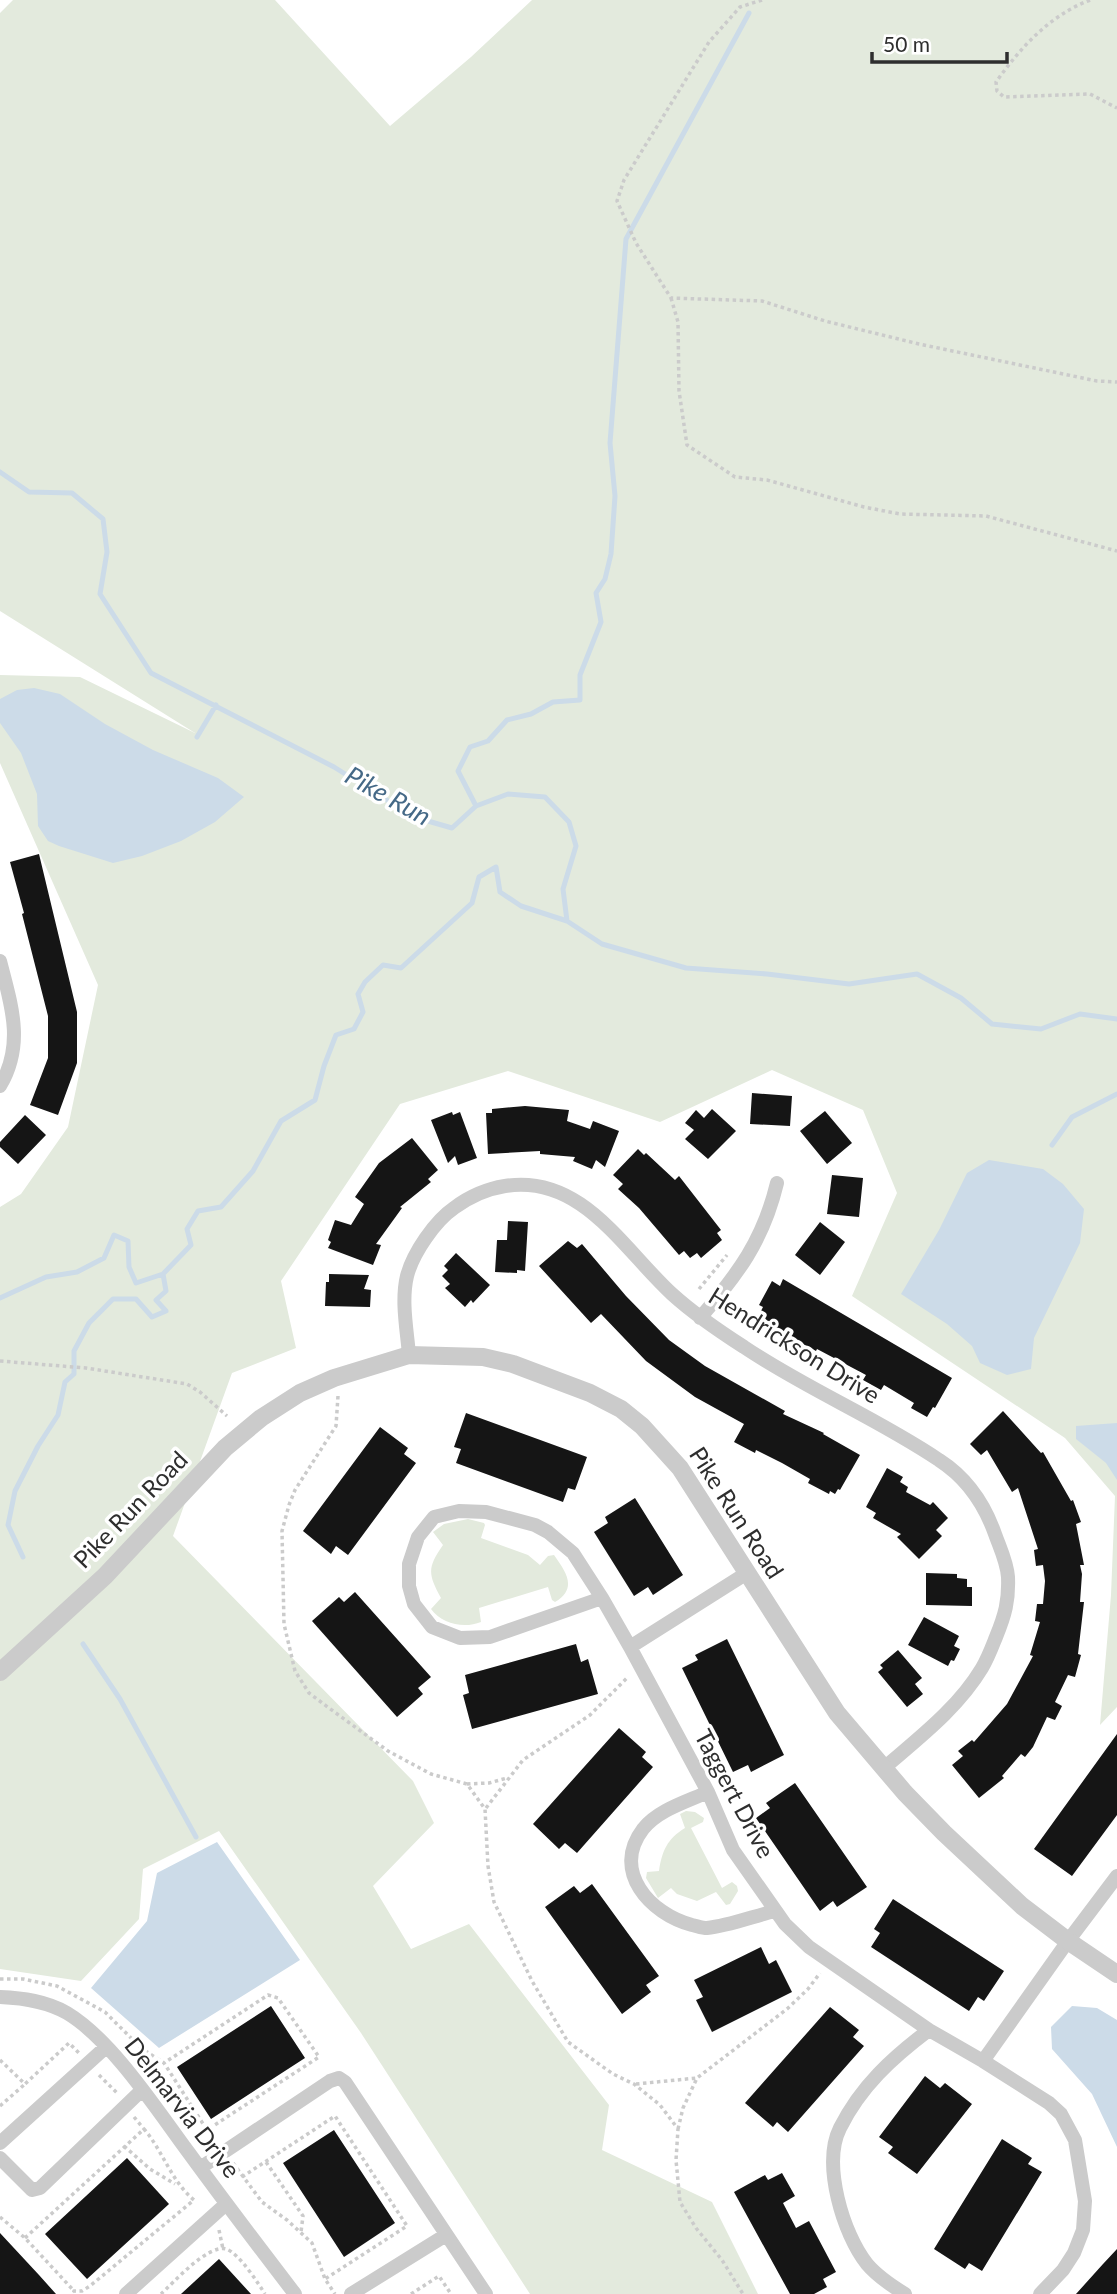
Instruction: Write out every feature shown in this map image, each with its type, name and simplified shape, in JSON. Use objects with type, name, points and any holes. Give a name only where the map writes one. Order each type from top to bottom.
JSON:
[{"type":"street","points":[[0,961],[16,1031],[12,1056],[0,1086]]},
{"type":"street","points":[[700,1318],[738,1273],[759,1237],[777,1183]]},
{"type":"street","name":"Hendrickson Drive","points":[[409,1355],[405,1298],[408,1275],[426,1237],[449,1212],[467,1198],[489,1189],[521,1184],[538,1185],[554,1190],[587,1208],[670,1293],[700,1318],[749,1350],[940,1460],[968,1484],[987,1512],[1005,1559],[1008,1576],[1007,1611],[984,1665],[972,1684],[942,1718],[884,1768]]},
{"type":"street","name":"Pike Run Road","points":[[0,1672],[105,1576],[225,1448],[261,1418],[300,1393],[334,1378],[409,1355],[482,1357],[513,1364],[590,1393],[621,1409],[642,1426],[680,1468],[837,1713],[905,1793],[1022,1906],[1117,1974]]},
{"type":"street","name":"Taggert Drive","points":[[602,1598],[490,1637],[460,1638],[432,1627],[414,1604],[409,1586],[409,1564],[418,1537],[434,1517],[459,1511],[486,1512],[548,1531],[573,1553],[602,1598],[708,1792],[733,1850],[785,1924],[809,1947],[929,2030],[983,2061],[1061,2114],[1075,2140],[1086,2201],[1083,2230],[1074,2253],[1063,2270],[1040,2294]]},
{"type":"street","points":[[631,1647],[747,1573]]},
{"type":"street","points":[[708,1792],[663,1812],[645,1827],[634,1848],[631,1869],[638,1886],[646,1899],[664,1914],[680,1922],[706,1928],[775,1911]]},
{"type":"street","points":[[983,2061],[1117,1875]]},
{"type":"street","name":"Delmarvia Drive","points":[[0,1997],[27,1999],[67,2013],[106,2047],[142,2090],[295,2294]]},
{"type":"street","points":[[905,2294],[890,2285],[867,2264],[845,2225],[833,2177],[834,2149],[839,2130],[865,2089],[892,2057],[929,2030]]},
{"type":"street","points":[[0,2143],[106,2047]]},
{"type":"street","points":[[200,2168],[330,2081],[339,2078],[345,2082],[486,2294]]},
{"type":"street","points":[[0,2158],[26,2186],[33,2190],[40,2188],[142,2090]]},
{"type":"street","points":[[126,2294],[226,2204]]},
{"type":"street","points":[[351,2294],[446,2235]]},
{"type":"path","points":[[762,0],[740,7],[709,42],[624,180],[617,201],[636,243],[671,298],[678,322],[679,391],[687,445],[735,477],[767,480],[864,507],[900,514],[986,516],[1117,551]]},
{"type":"path","points":[[1090,0],[1074,6],[1041,29],[1018,52],[996,82],[997,91],[1004,97],[1090,94],[1117,108]]},
{"type":"path","points":[[671,298],[762,301],[825,321],[929,347],[1097,381],[1117,382]]},
{"type":"path","points":[[699,1289],[731,1250]]},
{"type":"path","points":[[0,1361],[86,1368],[187,1384],[227,1416]]},
{"type":"path","points":[[338,1390],[336,1426],[295,1490],[282,1531],[284,1623],[295,1671],[309,1693],[388,1751],[431,1774],[467,1784],[489,1783],[509,1777]]},
{"type":"path","points":[[485,1809],[523,1760],[590,1715],[632,1673]]},
{"type":"path","points":[[467,1784],[485,1809],[488,1866],[494,1902],[532,1981],[568,2042],[613,2074],[634,2084],[660,2105],[678,2129]]},
{"type":"path","points":[[743,2294],[680,2202],[676,2160],[678,2129],[683,2108],[696,2078],[787,2009],[820,1973]]},
{"type":"path","points":[[268,1995],[278,1998],[319,2057],[211,2127],[207,2130],[164,2063],[260,1999],[268,1995]]},
{"type":"path","points":[[0,2106],[69,2043],[82,2057]]},
{"type":"path","points":[[0,2060],[25,2084]]},
{"type":"path","points":[[96,2073],[119,2096]]},
{"type":"path","points":[[634,2084],[696,2078]]},
{"type":"path","points":[[131,2115],[163,2155],[177,2185]]},
{"type":"path","points":[[242,2177],[335,2116],[407,2227],[325,2279]]},
{"type":"path","points":[[211,2127],[216,2135]]},
{"type":"path","points":[[24,2238],[144,2129]]},
{"type":"path","points":[[124,2146],[150,2169],[177,2185],[200,2204]]},
{"type":"path","points":[[232,2161],[262,2202],[312,2243],[325,2279],[335,2294]]},
{"type":"path","points":[[266,2161],[303,2216],[301,2232]]},
{"type":"path","points":[[0,2217],[24,2238],[74,2293],[90,2286],[194,2200]]},
{"type":"path","points":[[219,2228],[223,2249]]},
{"type":"path","points":[[161,2294],[209,2252],[223,2249],[231,2252],[250,2272],[265,2294]]},
{"type":"path","points":[[411,2294],[439,2276],[451,2294]]},
{"type":"shaded area","points":[[13,0],[275,0],[390,126],[471,57],[532,0],[1117,0],[1117,1707],[1100,1725],[1111,1595],[1115,1496],[1065,1438],[852,1296],[897,1193],[863,1110],[772,1070],[660,1122],[508,1071],[400,1104],[281,1281],[296,1348],[232,1373],[173,1536],[413,1781],[434,1823],[373,1886],[411,1949],[469,1924],[609,2105],[602,2150],[712,2202],[758,2294],[530,2294],[361,2033],[219,1831],[143,1869],[139,1919],[81,1981],[0,1969],[0,1207],[21,1194],[68,1127],[98,985],[0,763],[0,675],[80,677],[195,733],[0,611],[0,13]]},
{"type":"shaded area","points":[[468,1519],[484,1523],[481,1538],[528,1555],[540,1565],[548,1556],[554,1555],[568,1580],[562,1597],[555,1602],[552,1600],[548,1587],[479,1608],[481,1622],[468,1625],[447,1622],[436,1614],[431,1609],[441,1598],[431,1571],[443,1545],[433,1532],[444,1524]]},
{"type":"shaded area","points":[[686,1811],[695,1812],[704,1818],[703,1822],[691,1828],[722,1888],[732,1882],[737,1886],[738,1891],[730,1904],[726,1905],[716,1892],[697,1901],[677,1894],[671,1888],[658,1898],[646,1878],[647,1872],[659,1871],[666,1846],[685,1828],[680,1814]]},
{"type":"water","points":[[34,688],[60,694],[105,724],[153,750],[218,778],[244,797],[215,822],[181,841],[142,856],[113,863],[48,841],[38,826],[37,794],[21,753],[0,723],[0,699],[17,690]]},
{"type":"water","points":[[989,1160],[1043,1169],[1063,1184],[1084,1209],[1080,1243],[1034,1338],[1031,1369],[1007,1375],[980,1363],[972,1346],[947,1324],[901,1294],[939,1230],[967,1173]]},
{"type":"water","points":[[1117,1423],[1117,1480],[1106,1463],[1076,1439],[1076,1426]]},
{"type":"water","points":[[217,1842],[300,1960],[159,2048],[91,1988],[147,1921],[157,1873]]},
{"type":"water","points":[[1072,2006],[1097,2008],[1117,2020],[1117,2147],[1092,2094],[1052,2049],[1051,2027]]},
{"type":"building","points":[[39,854],[77,1012],[77,1063],[58,1115],[30,1105],[48,1058],[48,1016],[10,862]]},
{"type":"building","points":[[752,1093],[792,1096],[790,1126],[750,1124]]},
{"type":"building","points":[[525,1106],[569,1110],[567,1121],[590,1129],[593,1121],[619,1131],[605,1167],[596,1160],[592,1169],[573,1161],[575,1157],[540,1154],[540,1151],[488,1154],[486,1113],[492,1113],[492,1109]]},
{"type":"building","points":[[712,1109],[736,1131],[708,1159],[685,1139],[694,1130],[685,1123],[696,1110],[704,1118]]},
{"type":"building","points":[[825,1111],[852,1143],[827,1164],[800,1131]]},
{"type":"building","points":[[452,1112],[453,1115],[460,1112],[477,1158],[458,1165],[455,1156],[448,1163],[431,1120]]},
{"type":"building","points":[[25,1115],[46,1135],[18,1164],[0,1147],[0,1142]]},
{"type":"building","points":[[412,1138],[438,1170],[428,1179],[431,1182],[400,1207],[402,1208],[376,1244],[381,1245],[373,1265],[328,1248],[335,1220],[351,1225],[364,1204],[355,1197],[379,1163]]},
{"type":"building","points":[[638,1149],[675,1180],[679,1176],[721,1230],[717,1233],[722,1240],[701,1258],[697,1253],[690,1258],[684,1251],[679,1255],[639,1208],[618,1189],[623,1184],[613,1175]]},
{"type":"building","points":[[832,1175],[863,1178],[859,1217],[827,1214]]},
{"type":"building","points":[[508,1221],[528,1222],[525,1271],[495,1272],[497,1240],[507,1240]]},
{"type":"building","points":[[820,1222],[845,1242],[820,1275],[795,1255]]},
{"type":"building","points":[[568,1241],[577,1248],[582,1244],[626,1296],[669,1340],[705,1366],[785,1411],[783,1414],[824,1433],[860,1455],[840,1490],[835,1494],[830,1491],[829,1494],[808,1483],[810,1479],[782,1463],[734,1442],[744,1424],[695,1397],[646,1361],[601,1314],[591,1323],[539,1266]]},
{"type":"building","points":[[456,1253],[490,1285],[473,1303],[471,1300],[465,1307],[445,1288],[450,1284],[442,1276],[448,1270],[444,1266]]},
{"type":"building","points":[[329,1274],[369,1275],[364,1289],[371,1290],[370,1307],[325,1306]]},
{"type":"building","points":[[783,1279],[952,1378],[927,1417],[911,1408],[914,1403],[884,1385],[881,1390],[863,1380],[866,1375],[763,1324],[766,1319],[759,1315],[763,1307],[759,1305],[772,1281],[780,1286]]},
{"type":"building","points":[[1003,1411],[1041,1453],[1043,1452],[1071,1501],[1073,1500],[1081,1522],[1076,1524],[1084,1565],[1080,1565],[1080,1602],[1084,1602],[1078,1654],[1081,1655],[1075,1677],[1068,1675],[1055,1702],[1062,1706],[1055,1720],[1047,1717],[1033,1747],[1025,1757],[1021,1754],[1002,1776],[1004,1778],[979,1798],[952,1765],[963,1756],[958,1751],[972,1740],[974,1742],[1007,1704],[1033,1656],[1030,1655],[1040,1622],[1035,1621],[1037,1604],[1043,1604],[1045,1581],[1043,1565],[1036,1566],[1034,1550],[1038,1549],[1018,1488],[1012,1492],[987,1450],[981,1455],[970,1444]]},
{"type":"building","points":[[466,1413],[587,1457],[575,1490],[568,1488],[563,1502],[456,1463],[461,1449],[454,1447]]},
{"type":"building","points":[[380,1427],[408,1448],[404,1454],[416,1463],[348,1555],[336,1546],[331,1554],[303,1531]]},
{"type":"building","points":[[887,1468],[903,1477],[900,1482],[908,1487],[906,1492],[930,1505],[933,1502],[948,1518],[936,1530],[942,1536],[919,1559],[897,1537],[901,1534],[873,1518],[876,1513],[866,1507]]},
{"type":"building","points":[[635,1498],[683,1575],[653,1595],[648,1587],[634,1596],[594,1532],[608,1523],[605,1517]]},
{"type":"building","points":[[926,1573],[957,1574],[957,1578],[967,1579],[967,1587],[972,1587],[972,1606],[926,1605]]},
{"type":"building","points":[[355,1592],[431,1677],[418,1688],[423,1694],[397,1717],[312,1621],[339,1597],[344,1602]]},
{"type":"building","points":[[924,1617],[959,1636],[954,1646],[960,1649],[948,1666],[908,1645]]},
{"type":"building","points":[[727,1639],[784,1755],[751,1772],[748,1765],[733,1772],[682,1668],[698,1660],[695,1655]]},
{"type":"building","points":[[576,1644],[581,1662],[588,1659],[598,1694],[472,1729],[463,1695],[469,1693],[465,1675]]},
{"type":"building","points":[[898,1650],[922,1678],[915,1684],[923,1694],[907,1707],[878,1672],[883,1668],[880,1665]]},
{"type":"building","points":[[619,1728],[646,1752],[642,1757],[653,1767],[577,1853],[565,1843],[559,1849],[533,1824]]},
{"type":"building","points":[[1117,1734],[1117,1815],[1072,1876],[1034,1849]]},
{"type":"building","points":[[795,1783],[867,1887],[837,1907],[833,1901],[820,1911],[756,1818],[770,1808],[766,1803]]},
{"type":"building","points":[[592,1884],[659,1976],[646,1985],[651,1992],[622,2014],[545,1907],[574,1886],[580,1893]]},
{"type":"building","points":[[893,1899],[1004,1971],[984,2001],[978,1997],[969,2011],[871,1947],[880,1933],[874,1929]]},
{"type":"building","points":[[761,1947],[769,1964],[776,1960],[792,1992],[712,2032],[696,2000],[703,1997],[694,1980]]},
{"type":"building","points":[[271,2006],[305,2058],[211,2119],[177,2067]]},
{"type":"building","points":[[830,2007],[859,2030],[853,2037],[864,2046],[788,2132],[777,2122],[773,2127],[745,2103]]},
{"type":"building","points":[[925,2076],[940,2088],[945,2083],[972,2104],[917,2174],[888,2153],[893,2147],[879,2137]]},
{"type":"building","points":[[334,2130],[395,2223],[344,2257],[283,2163]]},
{"type":"building","points":[[1002,2139],[1032,2158],[1028,2164],[1042,2172],[982,2271],[969,2263],[965,2269],[934,2249]]},
{"type":"building","points":[[127,2158],[169,2204],[87,2279],[45,2234]]},
{"type":"building","points":[[782,2173],[795,2196],[783,2203],[796,2228],[809,2221],[836,2272],[823,2279],[827,2287],[814,2294],[790,2294],[734,2192],[765,2175],[768,2180]]},
{"type":"building","points":[[0,2233],[39,2275],[56,2294],[0,2294]]},
{"type":"building","points":[[1117,2249],[1117,2294],[1076,2294],[1103,2264]]},
{"type":"building","points":[[219,2259],[251,2294],[181,2294],[194,2282]]},
{"type":"waterway","points":[[476,806],[458,771],[470,747],[488,741],[507,720],[531,714],[553,702],[580,700],[580,675],[601,622],[596,593],[605,579],[611,554],[615,496],[610,443],[626,239],[749,13]]},
{"type":"waterway","name":"Pike Run","points":[[0,472],[29,492],[72,493],[103,519],[107,552],[100,594],[151,673],[334,767],[414,817],[452,828],[476,806],[508,794],[545,797],[569,822],[576,846],[563,889],[567,921],[602,944],[686,968],[849,984],[917,974],[961,998],[992,1024],[1041,1029],[1080,1014],[1117,1019]]},
{"type":"waterway","points":[[197,737],[216,705]]},
{"type":"waterway","points":[[0,1298],[46,1277],[77,1272],[104,1258],[114,1235],[128,1241],[129,1267],[136,1283],[163,1274],[191,1245],[187,1229],[198,1211],[221,1207],[253,1171],[281,1121],[315,1100],[336,1035],[354,1029],[363,1012],[358,994],[365,982],[383,965],[401,968],[472,903],[479,877],[496,867],[500,892],[521,906],[567,921]]},
{"type":"waterway","points":[[1052,1145],[1072,1117],[1117,1094]]},
{"type":"waterway","points":[[23,1557],[8,1525],[15,1491],[38,1446],[58,1415],[65,1382],[74,1374],[74,1351],[89,1323],[113,1299],[136,1299],[152,1317],[166,1311],[156,1300],[166,1291],[163,1274]]},
{"type":"waterway","points":[[83,1644],[120,1699],[196,1837]]}]
